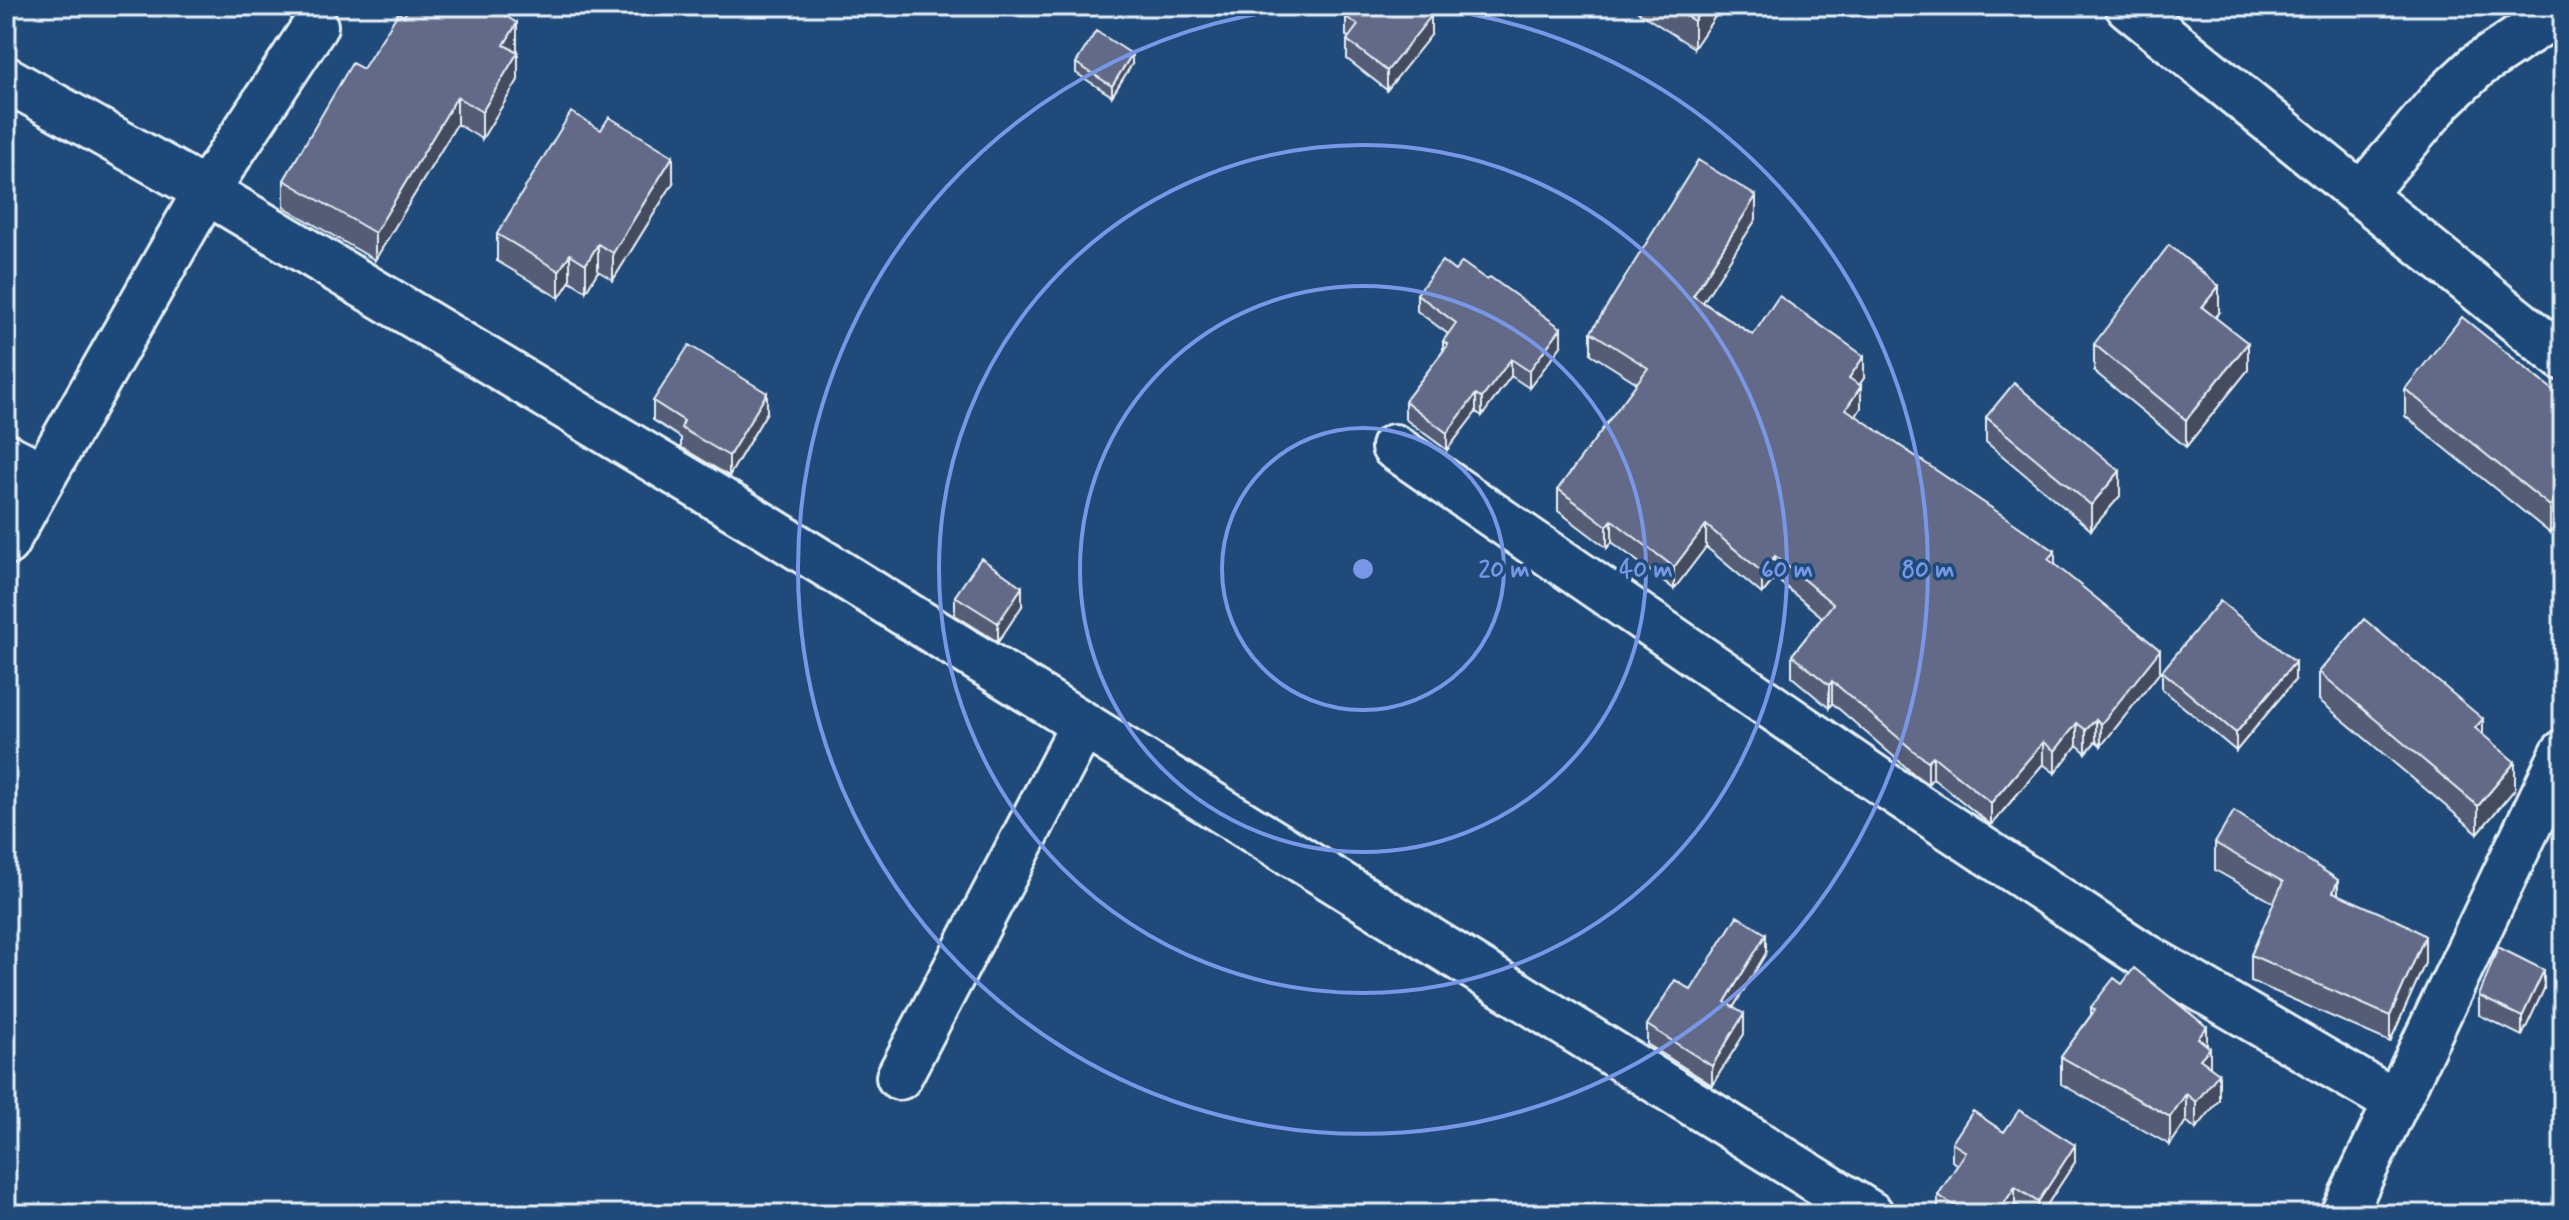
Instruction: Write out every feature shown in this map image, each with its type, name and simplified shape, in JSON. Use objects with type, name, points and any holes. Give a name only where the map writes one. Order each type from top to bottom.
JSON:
[{"type":"street","points":[[2128,6],[2563,358]]},
{"type":"street","points":[[2361,195],[2442,99],[2477,66],[2563,9]]},
{"type":"street","points":[[6,543],[206,191],[315,26]]},
{"type":"street","points":[[6,79],[206,191],[764,526],[1871,1214]]},
{"type":"street","points":[[1394,447],[1891,789],[2140,953],[2395,1102]]},
{"type":"street","points":[[6,456],[44,475]]},
{"type":"street","points":[[899,1077],[1083,725]]},
{"type":"street","points":[[2343,1214],[2563,753]]},
{"type":"building","points":[[410,6],[490,6],[517,23],[504,45],[518,52],[482,112],[457,97],[375,233],[284,180],[352,63],[363,69],[398,13],[404,16]]},
{"type":"building","points":[[1355,6],[1418,6],[1431,16],[1387,71],[1347,40],[1358,25],[1346,17]]},
{"type":"building","points":[[1671,6],[1704,6],[1694,21]]},
{"type":"building","points":[[1096,31],[1132,54],[1112,86],[1076,63]]},
{"type":"building","points":[[571,112],[601,130],[609,117],[673,156],[613,253],[598,244],[586,264],[570,254],[559,271],[497,234]]},
{"type":"building","points":[[1698,160],[1756,196],[1693,296],[1753,335],[1779,296],[1864,356],[1849,378],[1861,386],[1846,409],[2055,551],[2048,559],[2160,650],[2101,724],[2096,719],[2086,730],[2077,723],[2055,751],[2043,742],[1991,803],[1933,756],[1928,761],[1915,752],[1832,681],[1829,685],[1792,655],[1833,604],[1775,556],[1762,572],[1706,525],[1674,567],[1612,520],[1607,526],[1558,489],[1648,368],[1591,332]]},
{"type":"building","points":[[2169,245],[2219,286],[2202,307],[2248,343],[2186,420],[2094,344]]},
{"type":"building","points":[[1442,261],[1455,271],[1462,262],[1487,280],[1490,277],[1561,328],[1529,371],[1511,359],[1482,398],[1476,394],[1447,433],[1405,401],[1448,345],[1443,341],[1456,323],[1417,294]]},
{"type":"building","points":[[2462,317],[2563,398],[2563,490],[2550,506],[2405,389]]},
{"type":"building","points":[[689,345],[767,393],[729,456],[681,428],[684,421],[653,401]]},
{"type":"building","points":[[2014,383],[2120,471],[2091,505],[1986,417]]},
{"type":"building","points":[[981,558],[1022,587],[998,623],[955,596]]},
{"type":"building","points":[[2220,601],[2295,662],[2236,733],[2162,671]]},
{"type":"building","points":[[2364,619],[2483,719],[2475,728],[2515,762],[2478,806],[2319,672]]},
{"type":"building","points":[[2234,811],[2338,880],[2333,892],[2425,936],[2390,1016],[2251,955],[2283,882],[2215,843]]},
{"type":"building","points":[[1737,916],[1766,934],[1725,1002],[1744,1014],[1712,1066],[1647,1025],[1675,980],[1691,990]]},
{"type":"building","points":[[2498,947],[2544,970],[2522,1017],[2479,996]]},
{"type":"building","points":[[2134,968],[2207,1027],[2198,1038],[2210,1048],[2200,1059],[2219,1073],[2196,1102],[2186,1094],[2170,1117],[2061,1057],[2095,1010],[2091,1007],[2114,978],[2122,984]]},
{"type":"building","points":[[2019,1110],[2075,1145],[2038,1202],[2015,1187],[1997,1214],[1967,1214],[1938,1195],[1966,1152],[1952,1143],[1973,1111],[2004,1132]]}]
